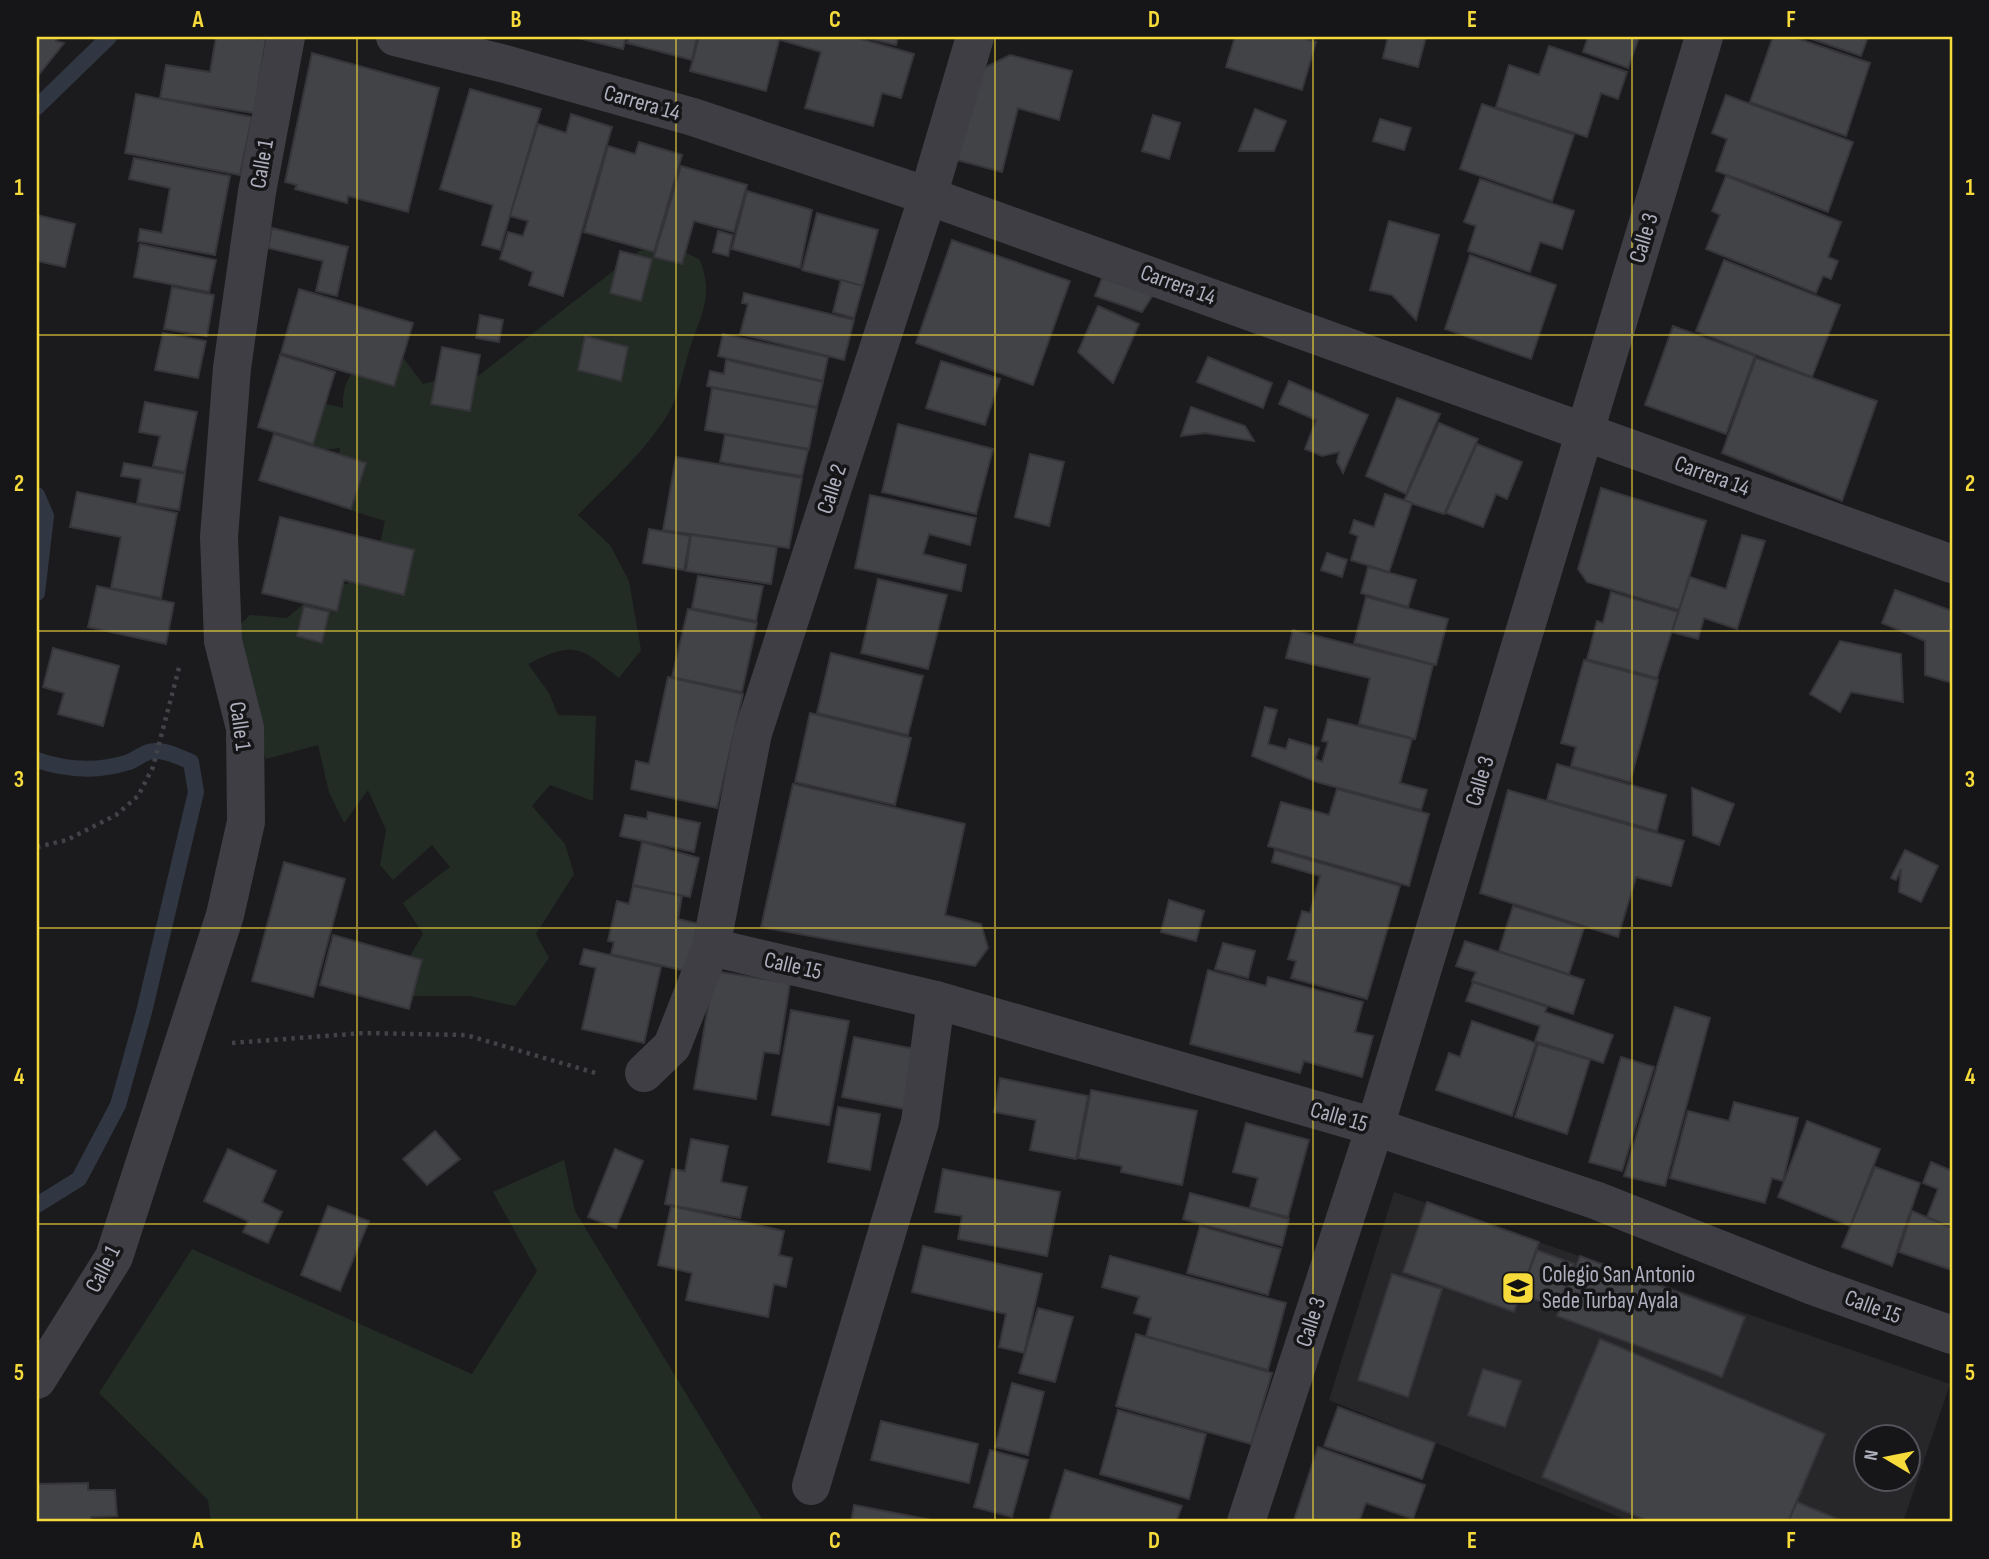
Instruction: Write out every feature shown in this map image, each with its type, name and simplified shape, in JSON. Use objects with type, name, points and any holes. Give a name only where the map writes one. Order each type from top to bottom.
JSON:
[{"type":"street","name":"Calle 1","points":[[37,1380],[114,1257],[225,915],[246,822],[245,728],[223,641],[219,537],[232,368],[257,192],[286,37]]},
{"type":"street","name":"Carrera 14","points":[[395,37],[505,64],[693,117],[928,196],[1952,564]]},
{"type":"street","name":"Calle 2","points":[[644,1073],[672,1046],[710,947],[753,733],[928,196],[975,37]]},
{"type":"street","name":"Calle 3","points":[[1246,1522],[1375,1127],[1704,37]]},
{"type":"street","name":"Calle 15","points":[[710,947],[936,1000],[1375,1127],[1595,1200],[1812,1286],[1952,1335]]},
{"type":"street","points":[[811,1486],[920,1122],[936,1000]]},
{"type":"path","points":[[37,847],[67,840],[116,815],[138,796],[153,766],[159,739]]},
{"type":"path","points":[[183,1043],[247,1042],[364,1033],[466,1035],[618,1079],[644,1073]]},
{"type":"shaded area","points":[[676,247],[700,260],[706,295],[676,398],[659,428],[626,467],[578,515],[610,545],[629,581],[641,650],[619,678],[595,659],[576,650],[556,652],[528,664],[549,693],[558,715],[596,716],[593,801],[550,785],[532,806],[565,844],[574,874],[536,934],[549,958],[515,1006],[469,996],[410,996],[409,958],[423,934],[403,903],[450,867],[432,845],[393,880],[380,865],[386,830],[368,790],[344,823],[329,792],[318,745],[266,759],[223,641],[250,615],[287,618],[316,594],[346,584],[375,565],[385,521],[340,507],[337,467],[340,448],[308,452],[289,435],[322,403],[343,408],[346,383],[351,375],[366,364],[399,352],[423,384],[460,375],[478,376],[639,251]]},
{"type":"shaded area","points":[[564,1160],[575,1211],[764,1522],[211,1522],[208,1500],[99,1393],[192,1249],[472,1374],[537,1271],[493,1192]]},
{"type":"shaded area","name":"Colegio San Antonio Sede Turbay Ayala","points":[[1394,1192],[1950,1384],[1923,1463],[1923,1422],[1853,1422],[1853,1492],[1913,1492],[1903,1522],[1632,1522],[1329,1400]]},
{"type":"building","points":[[37,37],[58,37],[56,41],[64,43],[37,77]]},
{"type":"building","points":[[216,37],[266,39],[254,113],[160,98],[166,65],[210,72]]},
{"type":"building","points":[[574,37],[626,37],[623,49]]},
{"type":"building","points":[[629,37],[697,37],[692,60],[627,43]]},
{"type":"building","points":[[699,37],[780,37],[766,91],[690,71]]},
{"type":"building","points":[[782,37],[854,37],[914,54],[901,98],[882,93],[873,126],[805,108],[821,52],[781,40]]},
{"type":"building","points":[[862,37],[898,37],[896,45]]},
{"type":"building","points":[[1235,37],[1299,37],[1316,42],[1302,90],[1226,67]]},
{"type":"building","points":[[1388,37],[1426,37],[1418,67],[1383,58]]},
{"type":"building","points":[[1588,37],[1639,37],[1628,68],[1583,52]]},
{"type":"building","points":[[1773,37],[1793,37],[1870,63],[1846,136],[1750,102]]},
{"type":"building","points":[[1806,37],[1868,37],[1861,56]]},
{"type":"building","points":[[1549,46],[1627,72],[1618,99],[1601,93],[1587,137],[1496,107],[1509,65],[1539,75]]},
{"type":"building","points":[[312,53],[439,88],[408,212],[348,196],[347,203],[295,189],[297,185],[285,182]]},
{"type":"building","points":[[1010,55],[1072,71],[1059,120],[1018,108],[1002,172],[957,160],[980,70]]},
{"type":"building","points":[[470,89],[541,109],[500,250],[482,245],[493,205],[440,189]]},
{"type":"building","points":[[136,94],[252,117],[240,175],[125,153]]},
{"type":"building","points":[[1726,95],[1853,142],[1828,212],[1716,171],[1727,139],[1712,133]]},
{"type":"building","points":[[1482,104],[1574,135],[1552,201],[1460,169]]},
{"type":"building","points":[[1255,109],[1286,121],[1274,151],[1239,151]]},
{"type":"building","points":[[571,114],[612,127],[563,296],[529,285],[533,272],[500,259],[508,232],[523,236],[528,221],[510,216],[538,124],[566,133]]},
{"type":"building","points":[[1153,115],[1180,123],[1169,159],[1142,151]]},
{"type":"building","points":[[1380,119],[1411,128],[1404,150],[1373,141]]},
{"type":"building","points":[[639,142],[682,155],[654,252],[584,232],[608,146],[635,154]]},
{"type":"building","points":[[134,158],[230,176],[215,255],[138,241],[140,229],[162,233],[170,188],[129,179]]},
{"type":"building","points":[[681,166],[747,185],[734,232],[694,221],[682,264],[654,257]]},
{"type":"building","points":[[1726,176],[1841,222],[1828,257],[1838,261],[1831,279],[1823,276],[1816,293],[1706,249],[1720,215],[1712,211]]},
{"type":"building","points":[[1480,179],[1574,211],[1562,249],[1540,242],[1530,272],[1468,251],[1476,226],[1464,222]]},
{"type":"building","points":[[747,191],[812,210],[800,268],[732,249]]},
{"type":"building","points":[[817,213],[878,230],[863,286],[802,270]]},
{"type":"building","points":[[37,215],[75,224],[65,267],[37,261]]},
{"type":"building","points":[[1389,221],[1439,235],[1416,320],[1392,295],[1370,290]]},
{"type":"building","points":[[272,228],[348,247],[337,296],[316,291],[323,261],[268,248]]},
{"type":"building","points":[[718,231],[733,235],[728,256],[713,252]]},
{"type":"building","points":[[952,240],[1070,281],[1033,385],[916,343]]},
{"type":"building","points":[[140,244],[216,260],[209,292],[134,277]]},
{"type":"building","points":[[620,251],[652,259],[641,301],[610,293]]},
{"type":"building","points":[[1470,255],[1556,285],[1531,359],[1445,329]]},
{"type":"building","points":[[1724,260],[1840,305],[1812,377],[1696,331]]},
{"type":"building","points":[[1102,278],[1153,295],[1142,312],[1095,296]]},
{"type":"building","points":[[841,280],[863,286],[854,318],[833,312]]},
{"type":"building","points":[[172,287],[214,295],[207,336],[164,329]]},
{"type":"building","points":[[299,289],[413,323],[394,386],[281,353]]},
{"type":"building","points":[[744,293],[854,320],[844,360],[740,334],[748,304],[742,303]]},
{"type":"building","points":[[1098,306],[1139,324],[1113,383],[1078,352]]},
{"type":"building","points":[[480,315],[503,320],[499,342],[476,338]]},
{"type":"building","points":[[1673,326],[1755,356],[1726,434],[1645,405]]},
{"type":"building","points":[[163,333],[206,341],[198,378],[155,370]]},
{"type":"building","points":[[723,334],[828,357],[823,381],[718,356]]},
{"type":"building","points":[[585,336],[628,347],[621,381],[578,370]]},
{"type":"building","points":[[442,347],[480,355],[470,411],[431,404]]},
{"type":"building","points":[[280,355],[335,372],[313,444],[258,427]]},
{"type":"building","points":[[1208,357],[1272,383],[1263,408],[1197,382]]},
{"type":"building","points":[[1756,358],[1877,401],[1842,501],[1722,453]]},
{"type":"building","points":[[726,360],[823,382],[817,407],[707,386],[710,371],[724,374]]},
{"type":"building","points":[[941,361],[1000,379],[985,425],[926,408]]},
{"type":"building","points":[[1289,381],[1368,415],[1343,473],[1337,462],[1339,452],[1322,456],[1305,449],[1316,420],[1279,404]]},
{"type":"building","points":[[712,388],[817,408],[809,449],[705,430]]},
{"type":"building","points":[[1397,398],[1440,414],[1406,494],[1366,476]]},
{"type":"building","points":[[145,402],[197,412],[185,472],[153,466],[160,436],[139,432]]},
{"type":"building","points":[[1191,407],[1245,426],[1254,441],[1205,433],[1181,436]]},
{"type":"building","points":[[1439,423],[1478,439],[1444,514],[1404,501]]},
{"type":"building","points":[[898,424],[993,449],[976,514],[882,492]]},
{"type":"building","points":[[274,434],[366,463],[351,509],[259,480]]},
{"type":"building","points":[[725,435],[808,450],[802,476],[720,462]]},
{"type":"building","points":[[1477,444],[1522,462],[1507,499],[1496,494],[1483,527],[1446,513]]},
{"type":"building","points":[[1030,454],[1064,462],[1049,526],[1015,517]]},
{"type":"building","points":[[676,457],[802,478],[789,548],[663,530]]},
{"type":"building","points":[[124,463],[185,474],[179,510],[137,503],[141,479],[121,476]]},
{"type":"building","points":[[1601,488],[1706,521],[1679,610],[1587,582],[1578,569]]},
{"type":"building","points":[[77,492],[177,513],[161,598],[111,588],[121,537],[70,527]]},
{"type":"building","points":[[1385,494],[1412,503],[1389,572],[1351,560],[1358,536],[1350,533],[1354,520],[1374,527]]},
{"type":"building","points":[[870,495],[976,518],[970,545],[929,534],[923,554],[966,565],[961,591],[855,568]]},
{"type":"building","points":[[280,517],[414,550],[404,595],[344,580],[337,611],[262,593]]},
{"type":"building","points":[[649,529],[690,536],[684,570],[643,563]]},
{"type":"building","points":[[691,535],[777,547],[771,584],[686,571]]},
{"type":"building","points":[[1742,535],[1765,541],[1737,629],[1704,618],[1698,639],[1672,632],[1690,577],[1726,589]]},
{"type":"building","points":[[1327,553],[1347,560],[1342,577],[1321,570]]},
{"type":"building","points":[[1368,567],[1416,580],[1408,607],[1361,593]]},
{"type":"building","points":[[698,576],[763,586],[756,621],[692,608]]},
{"type":"building","points":[[878,579],[947,595],[928,669],[861,653]]},
{"type":"building","points":[[97,586],[174,603],[166,644],[88,627]]},
{"type":"building","points":[[1895,590],[1952,611],[1952,683],[1925,675],[1925,641],[1882,623]]},
{"type":"building","points":[[1611,592],[1678,612],[1657,678],[1587,659],[1597,621],[1603,623]]},
{"type":"building","points":[[1366,597],[1448,619],[1436,665],[1354,643]]},
{"type":"building","points":[[304,606],[329,612],[322,643],[297,636]]},
{"type":"building","points":[[688,609],[757,623],[742,692],[672,677]]},
{"type":"building","points":[[1293,630],[1433,665],[1415,739],[1359,724],[1370,678],[1286,658]]},
{"type":"building","points":[[1840,641],[1901,654],[1903,702],[1851,692],[1840,712],[1810,694]]},
{"type":"building","points":[[53,648],[119,666],[103,726],[58,714],[64,693],[43,687]]},
{"type":"building","points":[[831,653],[923,676],[908,735],[817,713]]},
{"type":"building","points":[[1584,660],[1658,680],[1630,782],[1571,766],[1576,747],[1561,743]]},
{"type":"building","points":[[668,677],[743,694],[717,808],[631,789],[636,761],[649,764]]},
{"type":"building","points":[[1265,707],[1277,710],[1268,744],[1286,749],[1289,739],[1319,748],[1315,759],[1322,762],[1328,742],[1322,741],[1328,719],[1412,739],[1400,783],[1427,790],[1421,810],[1317,782],[1252,756]]},
{"type":"building","points":[[810,713],[911,738],[895,805],[795,782]]},
{"type":"building","points":[[1557,764],[1666,795],[1657,831],[1547,800]]},
{"type":"building","points":[[793,784],[965,824],[945,915],[981,924],[988,948],[975,966],[761,927]]},
{"type":"building","points":[[1692,788],[1734,804],[1719,845],[1693,835]]},
{"type":"building","points":[[1337,789],[1429,814],[1409,886],[1268,846],[1281,802],[1329,815]]},
{"type":"building","points":[[1508,790],[1684,841],[1671,886],[1636,877],[1618,937],[1480,893]]},
{"type":"building","points":[[648,812],[700,823],[694,852],[620,836],[625,815],[647,819]]},
{"type":"building","points":[[642,842],[699,858],[690,897],[633,885]]},
{"type":"building","points":[[1275,850],[1400,886],[1367,999],[1291,978],[1296,961],[1288,959],[1302,911],[1310,913],[1320,876],[1272,862]]},
{"type":"building","points":[[1905,850],[1938,866],[1921,902],[1899,892],[1901,869],[1896,880],[1891,878]]},
{"type":"building","points":[[284,862],[345,879],[313,997],[252,981]]},
{"type":"building","points":[[633,886],[682,896],[678,919],[700,924],[690,972],[611,954],[614,942],[608,941],[617,901],[629,904]]},
{"type":"building","points":[[1169,900],[1204,911],[1196,941],[1161,932]]},
{"type":"building","points":[[1513,906],[1584,928],[1569,974],[1499,951]]},
{"type":"building","points":[[333,935],[422,960],[409,1009],[320,985]]},
{"type":"building","points":[[1465,941],[1584,980],[1573,1014],[1472,981],[1476,972],[1456,966]]},
{"type":"building","points":[[1223,943],[1255,951],[1248,978],[1215,969]]},
{"type":"building","points":[[584,949],[661,967],[644,1043],[582,1029],[596,968],[580,964]]},
{"type":"building","points":[[1208,970],[1266,986],[1268,977],[1363,1002],[1355,1032],[1373,1036],[1362,1077],[1304,1061],[1300,1073],[1190,1044]]},
{"type":"building","points":[[714,971],[790,983],[779,1054],[764,1052],[756,1099],[694,1089]]},
{"type":"building","points":[[1473,982],[1547,1007],[1545,1012],[1613,1035],[1603,1063],[1535,1041],[1540,1026],[1466,1001]]},
{"type":"building","points":[[1675,1007],[1710,1018],[1665,1186],[1624,1176]]},
{"type":"building","points":[[791,1010],[849,1021],[829,1125],[772,1115]]},
{"type":"building","points":[[1472,1021],[1536,1043],[1512,1116],[1436,1090],[1449,1053],[1460,1057]]},
{"type":"building","points":[[854,1037],[925,1051],[914,1111],[842,1097]]},
{"type":"building","points":[[1538,1044],[1590,1060],[1567,1134],[1515,1117]]},
{"type":"building","points":[[1621,1057],[1654,1067],[1622,1171],[1589,1162]]},
{"type":"building","points":[[1000,1078],[1088,1096],[1076,1159],[1030,1150],[1036,1120],[994,1112]]},
{"type":"building","points":[[1091,1090],[1197,1111],[1182,1185],[1121,1172],[1122,1166],[1078,1158]]},
{"type":"building","points":[[1734,1102],[1798,1118],[1783,1181],[1772,1178],[1765,1203],[1670,1178],[1688,1111],[1729,1121]]},
{"type":"building","points":[[838,1107],[880,1114],[870,1170],[828,1162]]},
{"type":"building","points":[[1807,1121],[1880,1149],[1850,1226],[1778,1197]]},
{"type":"building","points":[[1246,1123],[1309,1140],[1288,1217],[1250,1207],[1258,1178],[1233,1172]]},
{"type":"building","points":[[435,1131],[460,1159],[427,1185],[403,1159]]},
{"type":"building","points":[[691,1139],[728,1146],[721,1182],[747,1187],[740,1218],[665,1204],[672,1169],[685,1171]]},
{"type":"building","points":[[228,1149],[276,1171],[262,1202],[282,1212],[268,1243],[243,1232],[248,1221],[204,1201]]},
{"type":"building","points":[[615,1149],[643,1161],[616,1228],[588,1217]]},
{"type":"building","points":[[1931,1162],[1952,1171],[1952,1228],[1927,1217],[1938,1189],[1923,1183]]},
{"type":"building","points":[[1875,1167],[1920,1183],[1892,1266],[1842,1247]]},
{"type":"building","points":[[943,1169],[1060,1192],[1047,1256],[958,1239],[962,1216],[935,1212]]},
{"type":"building","points":[[1190,1193],[1289,1219],[1282,1246],[1183,1219]]},
{"type":"building","points":[[1427,1202],[1539,1242],[1514,1312],[1403,1272]]},
{"type":"building","points":[[328,1206],[369,1221],[340,1291],[301,1275]]},
{"type":"building","points":[[671,1206],[784,1231],[779,1255],[792,1258],[786,1287],[774,1284],[768,1317],[686,1300],[692,1273],[658,1265]]},
{"type":"building","points":[[1912,1211],[1952,1228],[1952,1270],[1899,1252]]},
{"type":"building","points":[[1200,1226],[1281,1249],[1268,1295],[1187,1273]]},
{"type":"building","points":[[923,1246],[1042,1274],[1024,1353],[999,1347],[1006,1314],[912,1292]]},
{"type":"building","points":[[1537,1250],[1574,1264],[1558,1308],[1521,1294]]},
{"type":"building","points":[[1110,1256],[1286,1303],[1268,1370],[1146,1336],[1151,1318],[1134,1313],[1139,1297],[1102,1287]]},
{"type":"building","points":[[1580,1256],[1745,1317],[1722,1377],[1557,1316]]},
{"type":"building","points":[[1392,1274],[1442,1289],[1408,1397],[1358,1380]]},
{"type":"building","points":[[1038,1308],[1073,1317],[1055,1382],[1019,1373]]},
{"type":"building","points":[[1136,1334],[1272,1373],[1251,1444],[1116,1406]]},
{"type":"building","points":[[1600,1339],[1825,1434],[1788,1522],[1650,1522],[1542,1477]]},
{"type":"building","points":[[1483,1369],[1521,1381],[1505,1427],[1468,1415]]},
{"type":"building","points":[[1012,1383],[1044,1392],[1028,1455],[995,1447]]},
{"type":"building","points":[[1338,1407],[1435,1443],[1422,1479],[1324,1446]]},
{"type":"building","points":[[1118,1410],[1206,1434],[1189,1499],[1100,1474]]},
{"type":"building","points":[[881,1421],[978,1444],[969,1483],[871,1460]]},
{"type":"building","points":[[1318,1447],[1425,1485],[1413,1519],[1366,1503],[1359,1522],[1294,1520]]},
{"type":"building","points":[[990,1450],[1028,1460],[1012,1517],[974,1507]]},
{"type":"building","points":[[1065,1470],[1182,1506],[1176,1522],[1049,1522]]},
{"type":"building","points":[[88,1483],[88,1490],[115,1490],[117,1516],[91,1517],[91,1522],[37,1522],[37,1484]]},
{"type":"building","points":[[1797,1502],[1845,1522],[1788,1522]]},
{"type":"building","points":[[854,1505],[942,1522],[851,1522]]},
{"type":"waterway","points":[[37,107],[109,37]]},
{"type":"waterway","points":[[37,495],[46,516],[37,593]]},
{"type":"waterway","points":[[37,760],[71,768],[94,768],[129,762],[151,751],[173,754],[191,762],[196,792],[144,1012],[118,1105],[79,1179],[37,1205]]},
{"type":"place","name":"Colegio San Antonio Sede Turbay Ayala","points":[[1518,1288]]}]
